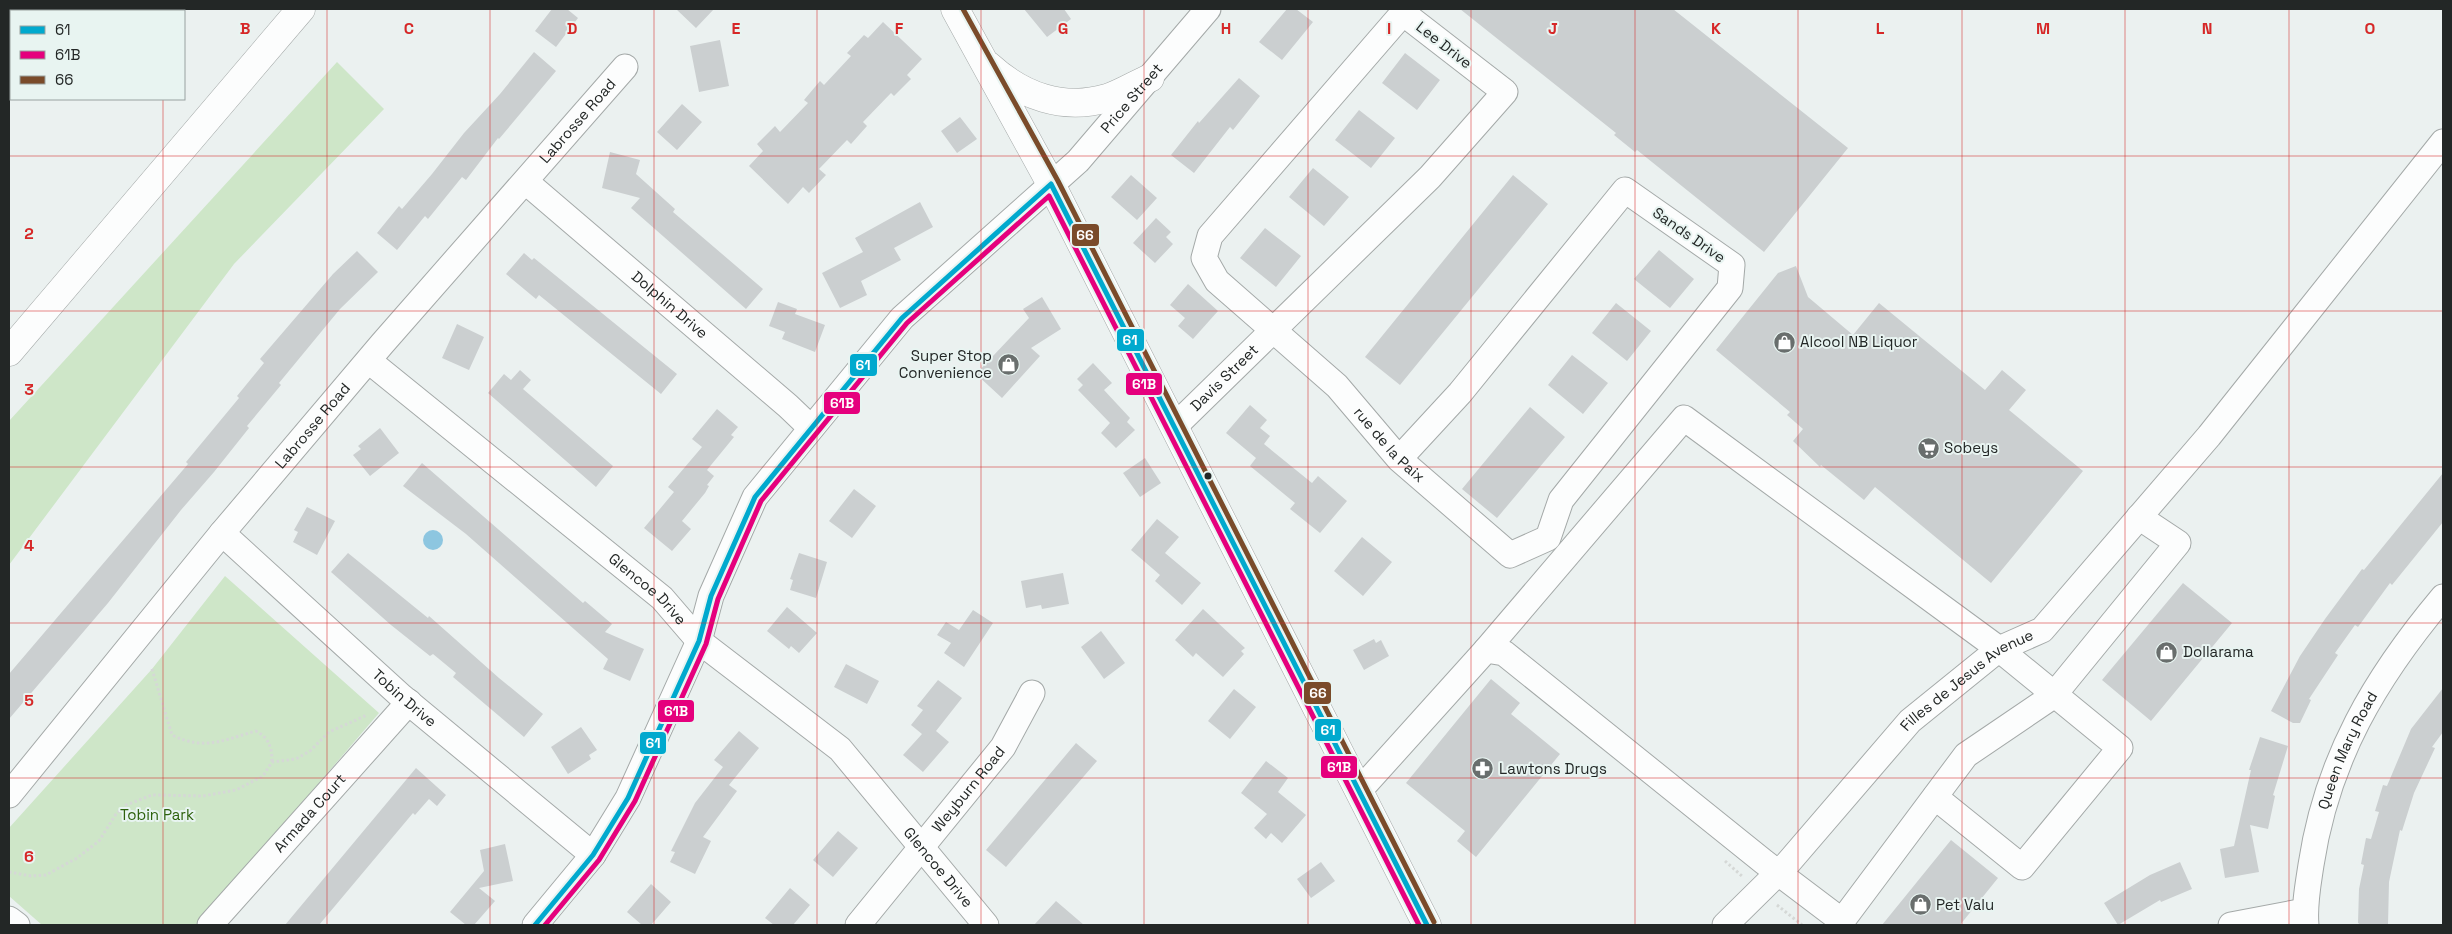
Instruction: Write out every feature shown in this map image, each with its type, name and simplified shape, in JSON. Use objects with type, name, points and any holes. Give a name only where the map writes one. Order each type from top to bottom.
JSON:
[{"type":"main road","points":[[9,352],[302,9]]},
{"type":"main road","points":[[955,9],[1050,184],[1175,426],[1427,925]]},
{"type":"main road","points":[[981,58],[1007,82],[1039,98],[1073,103],[1108,98],[1150,78]]},
{"type":"street","name":"Price Street","points":[[535,925],[593,855],[628,798],[699,640],[711,596],[755,497],[902,318],[1078,161],[1208,9]]},
{"type":"street","name":"Lee Drive","points":[[1403,13],[1505,92],[1430,177],[1273,331],[1216,281],[1204,258],[1210,236],[1403,13]]},
{"type":"street","name":"Labrosse Road","points":[[9,795],[222,533],[369,361],[626,67]]},
{"type":"street","name":"Filles de Jesus Avenue","points":[[1725,925],[1778,873],[1910,721],[1999,649],[2042,630],[2209,436],[2443,142]]},
{"type":"street","name":"Dolphin Drive","points":[[526,182],[788,406],[811,428]]},
{"type":"street","name":"Sands Drive","points":[[1400,459],[1460,393],[1625,190],[1732,265],[1730,288],[1561,500],[1548,538],[1510,554]]},
{"type":"street","name":"Davis Street","points":[[1175,426],[1273,331]]},
{"type":"street","name":"rue de la Paix","points":[[1273,331],[1337,386],[1400,459],[1510,554]]},
{"type":"street","name":"Glencoe Drive","points":[[369,361],[662,598],[699,640],[840,749],[986,925]]},
{"type":"street","points":[[1359,791],[1486,650],[1684,418],[1999,649],[2053,696],[2120,748],[2022,867],[1935,797]]},
{"type":"street","points":[[1486,650],[1504,654],[1778,873],[1842,921],[1966,755],[2053,696],[2178,543],[2139,517]]},
{"type":"street","name":"Tobin Drive","points":[[222,533],[409,702],[593,855]]},
{"type":"street","name":"Queen Mary Road","points":[[2305,918],[2316,831],[2337,764],[2366,702],[2405,642],[2443,597]]},
{"type":"street","name":"Weyburn Road","points":[[858,925],[1003,748],[1032,693]]},
{"type":"street","name":"Armada Court","points":[[210,925],[409,702]]},
{"type":"street","points":[[2230,925],[2305,918]]},
{"type":"street","points":[[9,919],[17,925]]},
{"type":"path","points":[[9,872],[31,876],[46,874],[77,858],[99,841],[116,814],[126,805],[152,795],[203,796],[236,790],[263,776],[272,762],[272,749],[266,736],[256,731],[208,745],[183,740],[172,735],[152,669]]},
{"type":"path","points":[[272,762],[296,759],[310,751],[329,732],[349,722],[372,714]]},
{"type":"green space","points":[[337,62],[384,109],[234,264],[9,565],[9,421]]},
{"type":"green space","name":"Tobin Park","points":[[225,576],[379,713],[197,925],[42,925],[9,896],[9,828],[152,669]]},
{"type":"water","points":[[429,530],[437,530],[443,536],[443,544],[437,550],[429,550],[423,544],[423,536]]},
{"type":"building","points":[[552,9],[567,9],[578,18],[556,47],[535,31]]},
{"type":"building","points":[[676,9],[714,9],[696,28]]},
{"type":"building","points":[[1024,9],[1064,9],[1071,19],[1047,37]]},
{"type":"building","points":[[1287,9],[1296,9],[1313,22],[1282,60],[1259,42]]},
{"type":"building","points":[[1460,9],[1673,9],[1848,148],[1764,252],[1637,150],[1635,152],[1614,135],[1616,133]]},
{"type":"building","points":[[883,22],[922,59],[907,75],[911,79],[894,96],[891,93],[863,122],[867,126],[851,144],[847,140],[819,169],[826,175],[809,193],[803,187],[788,204],[749,166],[763,151],[757,144],[775,126],[780,132],[808,103],[804,100],[820,81],[824,85],[851,56],[847,53],[864,35],[868,38]]},
{"type":"building","points":[[720,40],[729,86],[699,92],[690,46]]},
{"type":"building","points":[[534,52],[556,71],[498,138],[466,180],[462,177],[428,219],[425,216],[397,250],[377,233],[399,206],[402,209]]},
{"type":"building","points":[[1405,53],[1440,80],[1417,110],[1382,83]]},
{"type":"building","points":[[1239,78],[1260,96],[1233,130],[1230,127],[1194,173],[1171,155],[1198,121],[1199,123]]},
{"type":"building","points":[[682,104],[702,122],[677,150],[657,132]]},
{"type":"building","points":[[1359,110],[1395,138],[1371,168],[1335,140]]},
{"type":"building","points":[[960,117],[977,139],[957,153],[941,131]]},
{"type":"building","points":[[610,152],[640,160],[636,174],[675,209],[673,212],[763,289],[746,309],[631,208],[640,198],[602,188]]},
{"type":"building","points":[[1313,168],[1349,197],[1324,226],[1289,197]]},
{"type":"building","points":[[1131,175],[1157,198],[1137,220],[1111,197]]},
{"type":"building","points":[[1513,175],[1548,204],[1400,385],[1365,357]]},
{"type":"building","points":[[920,202],[933,227],[894,248],[901,260],[861,281],[867,295],[840,308],[822,273],[863,252],[855,238]]},
{"type":"building","points":[[1156,218],[1171,232],[1166,237],[1173,244],[1155,263],[1133,243]]},
{"type":"building","points":[[1265,228],[1301,256],[1276,287],[1240,258]]},
{"type":"building","points":[[1659,250],[1694,279],[1670,308],[1634,279]]},
{"type":"building","points":[[357,251],[378,272],[340,309],[279,383],[281,385],[247,426],[249,428],[214,472],[181,510],[108,603],[9,719],[9,674],[188,464],[186,462],[239,398],[237,396],[264,363],[260,359],[333,274]]},
{"type":"building","points":[[524,253],[532,260],[534,258],[677,374],[661,394],[539,295],[536,299],[506,274]]},
{"type":"building","name":"Sobeys","points":[[1796,266],[1808,297],[1853,335],[1879,303],[1985,390],[2002,370],[2026,390],[2009,410],[2083,471],[1991,583],[1875,487],[1864,500],[1821,465],[1820,467],[1793,441],[1803,429],[1787,415],[1790,412],[1716,350],[1778,273]]},
{"type":"building","points":[[1188,284],[1218,311],[1193,339],[1178,326],[1185,318],[1170,305]]},
{"type":"building","name":"Super Stop Convenience","points":[[1042,297],[1061,329],[1031,348],[1040,356],[1002,398],[976,374],[1029,318],[1023,309]]},
{"type":"building","points":[[778,302],[797,309],[795,314],[825,325],[815,352],[782,339],[785,332],[769,326]]},
{"type":"building","points":[[1616,303],[1651,331],[1627,361],[1592,333]]},
{"type":"building","points":[[457,324],[484,337],[469,370],[442,358]]},
{"type":"building","points":[[1572,355],[1608,383],[1583,414],[1548,385]]},
{"type":"building","points":[[1093,363],[1112,383],[1104,390],[1130,418],[1127,422],[1135,430],[1116,448],[1101,433],[1110,423],[1078,390],[1083,385],[1077,379]]},
{"type":"building","points":[[520,370],[531,380],[523,389],[613,466],[596,487],[488,393],[504,374],[511,380]]},
{"type":"building","points":[[1250,405],[1267,420],[1260,428],[1270,436],[1264,444],[1312,483],[1318,476],[1347,501],[1320,533],[1290,509],[1295,503],[1250,466],[1256,458],[1226,433]]},
{"type":"building","points":[[1530,407],[1565,437],[1497,518],[1462,489]]},
{"type":"building","points":[[717,409],[738,427],[731,435],[734,437],[707,470],[714,476],[707,485],[709,486],[705,493],[682,521],[691,529],[672,551],[644,528],[674,492],[668,487],[702,447],[692,439]]},
{"type":"building","points":[[380,428],[399,453],[370,476],[353,455],[361,449],[358,446]]},
{"type":"building","points":[[1145,458],[1161,483],[1140,497],[1123,473]]},
{"type":"building","points":[[422,463],[583,603],[585,601],[612,624],[605,632],[644,649],[630,681],[603,669],[608,659],[466,534],[403,486]]},
{"type":"building","points":[[2443,473],[2443,522],[2392,585],[2390,583],[2358,627],[2355,625],[2335,653],[2338,655],[2309,699],[2311,700],[2300,723],[2293,723],[2271,711],[2300,656],[2325,619],[2362,569],[2364,570]]},
{"type":"building","points":[[854,489],[876,506],[852,538],[829,521]]},
{"type":"building","points":[[307,507],[335,521],[317,555],[293,542],[298,532],[294,530]]},
{"type":"building","points":[[1157,519],[1179,537],[1165,553],[1201,583],[1182,605],[1155,581],[1160,575],[1131,550]]},
{"type":"building","points":[[1362,537],[1392,562],[1363,596],[1334,571]]},
{"type":"building","points":[[348,553],[428,618],[429,616],[543,714],[524,737],[453,677],[456,673],[433,654],[430,656],[391,625],[331,572]]},
{"type":"building","points":[[799,553],[827,562],[816,598],[790,590],[793,580],[790,579]]},
{"type":"building","points":[[1063,573],[1069,604],[1042,609],[1041,605],[1026,608],[1021,581]]},
{"type":"building","name":"Dollarama","points":[[2183,583],[2232,623],[2151,721],[2102,680]]},
{"type":"building","points":[[787,607],[817,633],[799,653],[791,646],[789,649],[767,631]]},
{"type":"building","points":[[1203,609],[1245,648],[1241,651],[1244,654],[1223,677],[1196,653],[1193,657],[1175,640]]},
{"type":"building","points":[[973,610],[993,623],[964,667],[944,653],[951,643],[937,635],[946,622],[959,630]]},
{"type":"building","points":[[1101,631],[1125,663],[1104,679],[1081,647]]},
{"type":"building","points":[[1374,639],[1376,643],[1381,640],[1389,656],[1364,670],[1353,650]]},
{"type":"building","points":[[846,664],[879,681],[867,704],[834,687]]},
{"type":"building","name":"Lawtons Drugs","points":[[1491,679],[1520,703],[1511,714],[1560,754],[1476,857],[1457,841],[1465,831],[1406,783]]},
{"type":"building","points":[[938,680],[962,698],[936,731],[949,742],[923,772],[903,755],[922,734],[911,725],[923,710],[917,706]]},
{"type":"building","points":[[2443,688],[2443,732],[2432,747],[2435,748],[2414,793],[2402,831],[2400,830],[2389,882],[2388,925],[2361,925],[2358,923],[2359,889],[2364,865],[2361,864],[2366,838],[2371,839],[2379,812],[2375,811],[2383,785],[2387,786],[2411,729]]},
{"type":"building","points":[[1234,689],[1256,707],[1230,739],[1208,721]]},
{"type":"building","points":[[581,727],[597,750],[589,755],[591,759],[568,774],[551,747]]},
{"type":"building","points":[[739,731],[759,748],[729,785],[737,791],[703,837],[711,841],[695,874],[670,862],[675,852],[671,851],[695,803],[723,767],[714,760]]},
{"type":"building","points":[[2260,737],[2288,746],[2273,795],[2275,796],[2268,829],[2250,825],[2259,872],[2225,878],[2220,849],[2234,846],[2251,770],[2249,770]]},
{"type":"building","points":[[1076,743],[1097,761],[1006,867],[986,850]]},
{"type":"building","points":[[1266,761],[1288,778],[1278,792],[1306,815],[1282,843],[1271,833],[1266,839],[1254,828],[1267,814],[1241,793]]},
{"type":"building","points":[[416,768],[446,795],[437,806],[429,799],[415,815],[413,813],[319,925],[285,925]]},
{"type":"building","points":[[838,831],[858,848],[833,877],[813,860]]},
{"type":"building","points":[[1951,840],[1998,878],[1960,925],[1882,925]]},
{"type":"building","points":[[505,844],[513,881],[479,888],[495,901],[474,925],[466,925],[450,912],[484,871],[480,850]]},
{"type":"building","points":[[1321,862],[1335,881],[1311,898],[1297,879]]},
{"type":"building","points":[[2180,862],[2192,889],[2161,902],[2160,900],[2118,925],[2104,903],[2150,875]]},
{"type":"building","points":[[651,884],[671,902],[651,925],[642,925],[627,912]]},
{"type":"building","points":[[790,888],[810,905],[793,925],[774,925],[765,918]]},
{"type":"building","points":[[1056,901],[1084,925],[1034,925]]},
{"type":"transit line","name":"66","points":[[963,9],[1058,181],[1434,922]]},
{"type":"transit line","name":"61","points":[[535,925],[593,855],[628,798],[699,641],[711,596],[755,497],[902,318],[1051,184],[1427,925]]},
{"type":"transit line","name":"61B","points":[[545,925],[599,860],[635,801],[706,644],[718,599],[761,501],[907,323],[1049,196],[1419,925]]},
{"type":"place","name":"Alcool NB Liquor","points":[[1784,342]]},
{"type":"place","name":"Super Stop Convenience","points":[[1008,365]]},
{"type":"place","name":"Sobeys","points":[[1928,448]]},
{"type":"place","name":"Dollarama","points":[[2167,652]]},
{"type":"place","name":"Lawtons Drugs","points":[[1483,769]]},
{"type":"place","name":"Pet Valu","points":[[1920,905]]}]
